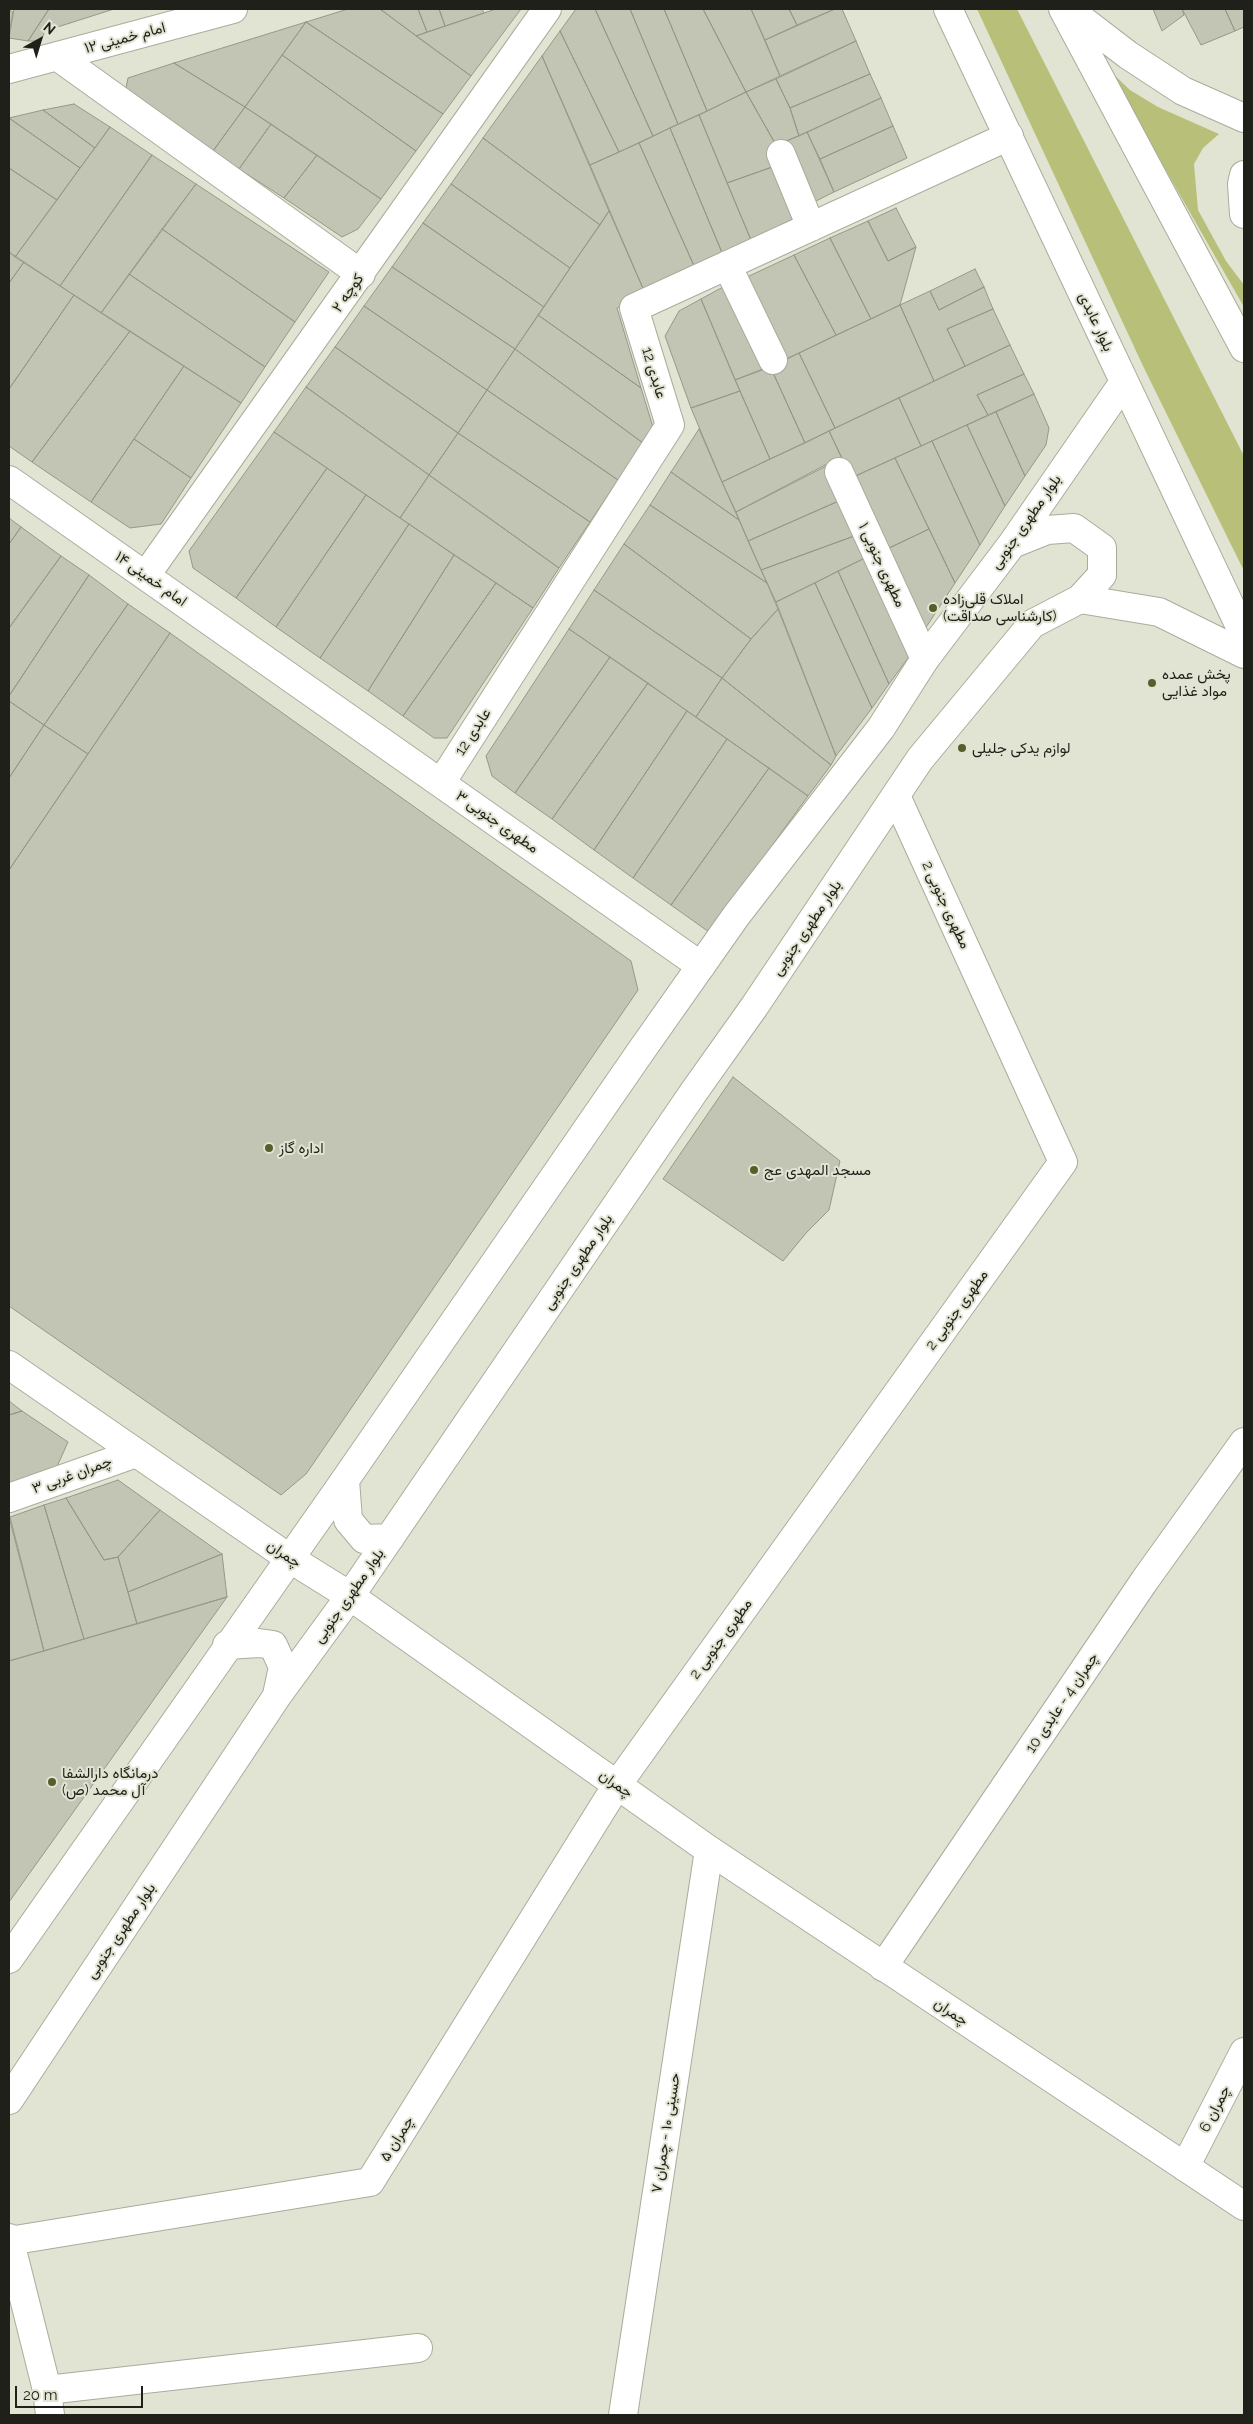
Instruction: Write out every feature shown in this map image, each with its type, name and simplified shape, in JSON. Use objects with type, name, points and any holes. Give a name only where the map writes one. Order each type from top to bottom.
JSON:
[{"type":"street","name":"کوچه ۲","points":[[146,575],[547,9]]},
{"type":"street","name":"بلوار عابدی","points":[[948,9],[1244,636]]},
{"type":"street","points":[[1063,9],[1244,348]]},
{"type":"street","points":[[1068,9],[1128,55],[1184,92],[1244,118]]},
{"type":"street","name":"امام خمینی ۱۲","points":[[9,69],[220,11]]},
{"type":"street","points":[[57,56],[361,274]]},
{"type":"street","name":"عابدی 12","points":[[441,783],[670,425],[634,308],[1009,136]]},
{"type":"street","points":[[781,154],[811,227]]},
{"type":"street","points":[[1244,175],[1242,184],[1244,214]]},
{"type":"street","points":[[727,265],[773,360]]},
{"type":"street","name":"بلوار مطهری جنوبی","points":[[9,1959],[345,1480],[736,916],[881,728],[925,659],[1012,544],[1124,382]]},
{"type":"street","name":"مطهری جنوبی ۱","points":[[839,472],[925,659]]},
{"type":"street","name":"امام خمینی ۱۴","points":[[9,480],[293,678]]},
{"type":"street","name":"بلوار مطهری جنوبی","points":[[9,2100],[277,1696],[390,1538],[920,759],[1032,624],[1080,599],[1102,575],[1102,548],[1074,528],[1047,530],[1012,544]]},
{"type":"street","points":[[1080,599],[1159,612],[1244,654]]},
{"type":"street","name":"مطهری جنوبی ۳","points":[[293,678],[701,966]]},
{"type":"street","name":"مطهری جنوبی 2","points":[[617,1785],[1064,1162],[896,796]]},
{"type":"street","name":"چمران","points":[[9,1365],[289,1558],[350,1596],[709,1850],[1185,2167],[1239,2206]]},
{"type":"street","name":"چمران 4 - عابدی 10","points":[[883,1967],[1145,1580],[1244,1442]]},
{"type":"street","name":"چمران غربی ۳","points":[[9,1498],[136,1452]]},
{"type":"street","points":[[345,1480],[348,1520],[364,1539],[390,1538]]},
{"type":"street","points":[[227,1646],[259,1643],[273,1645],[283,1667],[277,1696]]},
{"type":"street","name":"چمران ۵","points":[[9,2239],[370,2182],[617,1785]]},
{"type":"street","name":"حسينی ۱۰ - چمران ۷","points":[[622,2415],[709,1850]]},
{"type":"street","name":"چمران 6","points":[[1185,2167],[1244,2052]]},
{"type":"street","points":[[9,2239],[48,2402],[418,2348]]},
{"type":"green space","points":[[977,9],[1017,9],[1244,456],[1244,571],[1143,366]]},
{"type":"green space","points":[[1108,69],[1130,90],[1158,107],[1219,134],[1203,148],[1194,164],[1198,210],[1226,261],[1244,285],[1244,307]]},
{"type":"building","points":[[14,9],[49,9],[28,41],[9,38]]},
{"type":"building","points":[[49,9],[114,9],[45,31],[41,41],[28,41]]},
{"type":"building","points":[[348,9],[380,9],[471,76],[443,114],[306,22]]},
{"type":"building","points":[[380,9],[418,9],[427,32],[416,36]]},
{"type":"building","points":[[418,9],[439,9],[445,26],[427,32]]},
{"type":"building","points":[[439,9],[482,9],[484,13],[445,26]]},
{"type":"building","points":[[496,9],[521,9],[471,76],[416,36]]},
{"type":"building","points":[[576,9],[595,9],[653,136],[619,152],[560,31]]},
{"type":"building","points":[[595,9],[630,9],[678,124],[653,136]]},
{"type":"building","points":[[630,9],[664,9],[707,111],[678,124]]},
{"type":"building","points":[[664,9],[703,9],[746,92],[707,111]]},
{"type":"building","points":[[703,9],[751,9],[780,76],[746,92]]},
{"type":"building","points":[[751,9],[789,9],[797,25],[765,40]]},
{"type":"building","points":[[789,9],[835,9],[797,25]]},
{"type":"building","points":[[835,9],[842,9],[856,41],[780,76],[765,40]]},
{"type":"building","points":[[1153,9],[1182,9],[1184,15],[1162,31]]},
{"type":"building","points":[[1182,9],[1225,9],[1235,31],[1201,45]]},
{"type":"building","points":[[1225,9],[1244,9],[1244,27],[1235,31]]},
{"type":"building","points":[[9,10],[13,12],[9,33]]},
{"type":"building","points":[[306,22],[245,107],[174,63]]},
{"type":"building","points":[[306,22],[443,114],[416,151],[282,55]]},
{"type":"building","points":[[560,31],[619,152],[590,165],[542,56]]},
{"type":"building","points":[[856,41],[870,74],[790,108],[776,79]]},
{"type":"building","points":[[282,55],[416,151],[381,199],[245,107]]},
{"type":"building","points":[[542,56],[609,211],[600,225],[483,138]]},
{"type":"building","points":[[174,63],[245,107],[213,151],[125,93],[128,78]]},
{"type":"building","points":[[870,74],[881,98],[799,136],[790,108]]},
{"type":"building","points":[[776,79],[790,108],[799,136],[776,145],[746,92]]},
{"type":"building","points":[[746,92],[776,145],[768,149],[775,166],[727,183],[699,115]]},
{"type":"building","points":[[881,98],[893,126],[820,159],[807,132]]},
{"type":"building","points":[[74,104],[110,127],[95,148],[43,110]]},
{"type":"building","points":[[245,107],[271,124],[239,169],[213,151]]},
{"type":"building","points":[[43,110],[95,148],[80,168],[9,118]]},
{"type":"building","points":[[699,115],[751,240],[723,255],[670,128]]},
{"type":"building","points":[[9,118],[80,168],[57,200],[9,168]]},
{"type":"building","points":[[271,124],[317,155],[284,198],[239,169]]},
{"type":"building","points":[[893,126],[907,158],[834,192],[820,159]]},
{"type":"building","points":[[110,127],[152,155],[60,286],[15,257]]},
{"type":"building","points":[[670,128],[723,255],[695,268],[639,143]]},
{"type":"building","points":[[807,132],[834,192],[812,203],[784,142]]},
{"type":"building","points":[[483,138],[600,225],[570,268],[451,184]]},
{"type":"building","points":[[639,143],[695,268],[645,293],[590,165]]},
{"type":"building","points":[[152,155],[196,184],[101,313],[60,286]]},
{"type":"building","points":[[317,155],[381,199],[358,229],[342,237],[284,198]]},
{"type":"building","points":[[775,166],[797,217],[751,240],[727,183]]},
{"type":"building","points":[[9,168],[57,200],[15,257],[9,252]]},
{"type":"building","points":[[196,184],[329,272],[295,322],[162,229]]},
{"type":"building","points":[[451,184],[570,268],[544,307],[423,223]]},
{"type":"building","points":[[896,208],[916,247],[888,261],[868,221]]},
{"type":"building","points":[[609,211],[645,293],[617,308],[641,388],[538,315]]},
{"type":"building","points":[[868,221],[888,261],[916,247],[900,305],[871,319],[830,238]]},
{"type":"building","points":[[423,223],[544,307],[515,349],[392,267]]},
{"type":"building","points":[[162,229],[295,322],[265,367],[129,274]]},
{"type":"building","points":[[830,238],[871,319],[836,335],[794,255]]},
{"type":"building","points":[[9,252],[24,262],[9,283]]},
{"type":"building","points":[[794,255],[836,335],[785,360],[747,277]]},
{"type":"building","points":[[24,262],[74,295],[9,389],[9,283]]},
{"type":"building","points":[[392,267],[515,349],[487,390],[364,306]]},
{"type":"building","points":[[975,269],[984,287],[939,310],[930,291]]},
{"type":"building","points":[[129,274],[265,367],[241,403],[101,313]]},
{"type":"building","points":[[723,287],[765,369],[735,380],[701,299]]},
{"type":"building","points":[[984,287],[993,309],[947,329],[965,366],[934,381],[900,305],[930,291],[939,310]]},
{"type":"building","points":[[74,295],[130,331],[32,462],[9,446],[9,389]]},
{"type":"building","points":[[701,299],[740,391],[691,408],[665,336],[679,311]]},
{"type":"building","points":[[900,305],[934,381],[835,428],[799,353]]},
{"type":"building","points":[[364,306],[487,390],[458,433],[335,347]]},
{"type":"building","points":[[993,309],[1010,345],[965,366],[947,329]]},
{"type":"building","points":[[538,315],[641,388],[653,427],[643,443],[515,349]]},
{"type":"building","points":[[130,331],[184,366],[91,502],[32,462]]},
{"type":"building","points":[[1010,345],[1024,374],[977,395],[988,415],[921,446],[899,398]]},
{"type":"building","points":[[335,347],[458,433],[429,475],[306,387]]},
{"type":"building","points":[[515,349],[643,443],[618,480],[487,390]]},
{"type":"building","points":[[799,353],[835,428],[805,443],[770,366]]},
{"type":"building","points":[[184,366],[241,403],[191,478],[134,439]]},
{"type":"building","points":[[770,366],[805,443],[770,459],[735,380]]},
{"type":"building","points":[[1024,374],[1034,394],[988,415],[977,395]]},
{"type":"building","points":[[306,387],[429,475],[400,518],[274,432]]},
{"type":"building","points":[[487,390],[618,480],[590,522],[458,433]]},
{"type":"building","points":[[740,391],[770,459],[722,482],[691,408]]},
{"type":"building","points":[[1034,394],[1049,428],[1046,445],[1025,476],[996,412]]},
{"type":"building","points":[[899,398],[921,446],[851,478],[829,431]]},
{"type":"building","points":[[996,412],[1025,476],[1005,506],[967,425]]},
{"type":"building","points":[[967,425],[1005,506],[980,545],[932,441]]},
{"type":"building","points":[[699,429],[722,482],[739,520],[671,472]]},
{"type":"building","points":[[829,431],[842,458],[736,512],[722,482]]},
{"type":"building","points":[[274,432],[327,468],[236,598],[193,568],[189,551]]},
{"type":"building","points":[[458,433],[590,522],[559,568],[429,475]]},
{"type":"building","points":[[134,439],[191,478],[161,524],[130,528],[91,502]]},
{"type":"building","points":[[932,441],[980,545],[955,583],[895,458]]},
{"type":"building","points":[[895,458],[929,529],[885,550],[851,478]]},
{"type":"building","points":[[825,465],[841,500],[748,541],[736,512]]},
{"type":"building","points":[[327,468],[366,495],[276,627],[236,598]]},
{"type":"building","points":[[671,472],[739,520],[767,583],[650,505]]},
{"type":"building","points":[[429,475],[559,568],[533,608],[400,518]]},
{"type":"building","points":[[366,495],[409,524],[320,658],[276,627]]},
{"type":"building","points":[[841,500],[857,535],[761,570],[748,541]]},
{"type":"building","points":[[650,505],[767,583],[778,609],[751,639],[624,544]]},
{"type":"building","points":[[9,518],[21,527],[9,544]]},
{"type":"building","points":[[409,524],[454,555],[368,691],[320,658]]},
{"type":"building","points":[[21,527],[61,556],[9,628],[9,544]]},
{"type":"building","points":[[929,529],[955,583],[923,632],[885,550]]},
{"type":"building","points":[[857,535],[867,557],[776,602],[761,570]]},
{"type":"building","points":[[624,544],[751,639],[722,678],[594,590]]},
{"type":"building","points":[[454,555],[496,583],[403,716],[368,691]]},
{"type":"building","points":[[61,556],[89,575],[9,696],[9,628]]},
{"type":"building","points":[[867,557],[911,654],[889,684],[838,571]]},
{"type":"building","points":[[838,571],[889,684],[872,708],[815,583]]},
{"type":"building","points":[[89,575],[128,604],[44,725],[9,701],[9,696]]},
{"type":"building","points":[[496,583],[533,608],[447,738],[434,738],[403,716]]},
{"type":"building","points":[[815,583],[872,708],[836,756],[776,602]]},
{"type":"building","points":[[594,590],[722,678],[696,717],[569,629]]},
{"type":"building","points":[[128,604],[170,633],[88,754],[44,725]]},
{"type":"building","points":[[778,609],[836,756],[831,765],[722,678],[751,639]]},
{"type":"building","points":[[569,629],[610,657],[515,793],[492,776],[486,756]]},
{"type":"building","name":"اداره گاز","points":[[170,633],[631,961],[638,990],[306,1474],[281,1495],[9,1306],[9,870]]},
{"type":"building","points":[[610,657],[648,683],[552,819],[515,793]]},
{"type":"building","points":[[722,678],[831,765],[808,796],[696,717]]},
{"type":"building","points":[[648,683],[687,711],[594,850],[552,819]]},
{"type":"building","points":[[9,701],[44,725],[9,778]]},
{"type":"building","points":[[687,711],[727,739],[633,878],[594,850]]},
{"type":"building","points":[[44,725],[88,754],[9,870],[9,778]]},
{"type":"building","points":[[727,739],[769,768],[671,905],[633,878]]},
{"type":"building","points":[[769,768],[808,796],[709,932],[671,905]]},
{"type":"building","name":"مسجد المهدی عج","points":[[733,1077],[840,1161],[829,1210],[807,1232],[783,1261],[663,1179]]},
{"type":"building","points":[[9,1401],[22,1411],[9,1415]]},
{"type":"building","points":[[22,1411],[68,1442],[55,1471],[9,1485],[9,1415]]},
{"type":"building","points":[[118,1480],[160,1510],[118,1557],[104,1560],[66,1498]]},
{"type":"building","points":[[66,1498],[104,1560],[118,1557],[137,1624],[84,1639],[44,1505]]},
{"type":"building","points":[[44,1505],[84,1639],[44,1651],[10,1517]]},
{"type":"building","points":[[160,1510],[222,1554],[128,1592],[118,1557]]},
{"type":"building","points":[[9,1517],[44,1651],[9,1661]]},
{"type":"building","points":[[222,1554],[227,1597],[137,1624],[128,1592]]},
{"type":"building","name":"درمانگاه دارالشفا آل محمد (ص)","points":[[227,1597],[9,1902],[9,1661]]},
{"type":"place","name":"املاک قلی‌زاده (کارشناسی صداقت)","points":[[933,608]]},
{"type":"place","name":"پخش عمده مواد غذایی","points":[[1152,683]]},
{"type":"place","name":"لوازم یدکی جلیلی","points":[[962,748]]},
{"type":"place","name":"اداره گاز","points":[[269,1148]]},
{"type":"place","name":"مسجد المهدی عج","points":[[754,1170]]},
{"type":"place","name":"درمانگاه دارالشفا آل محمد (ص)","points":[[52,1782]]}]
